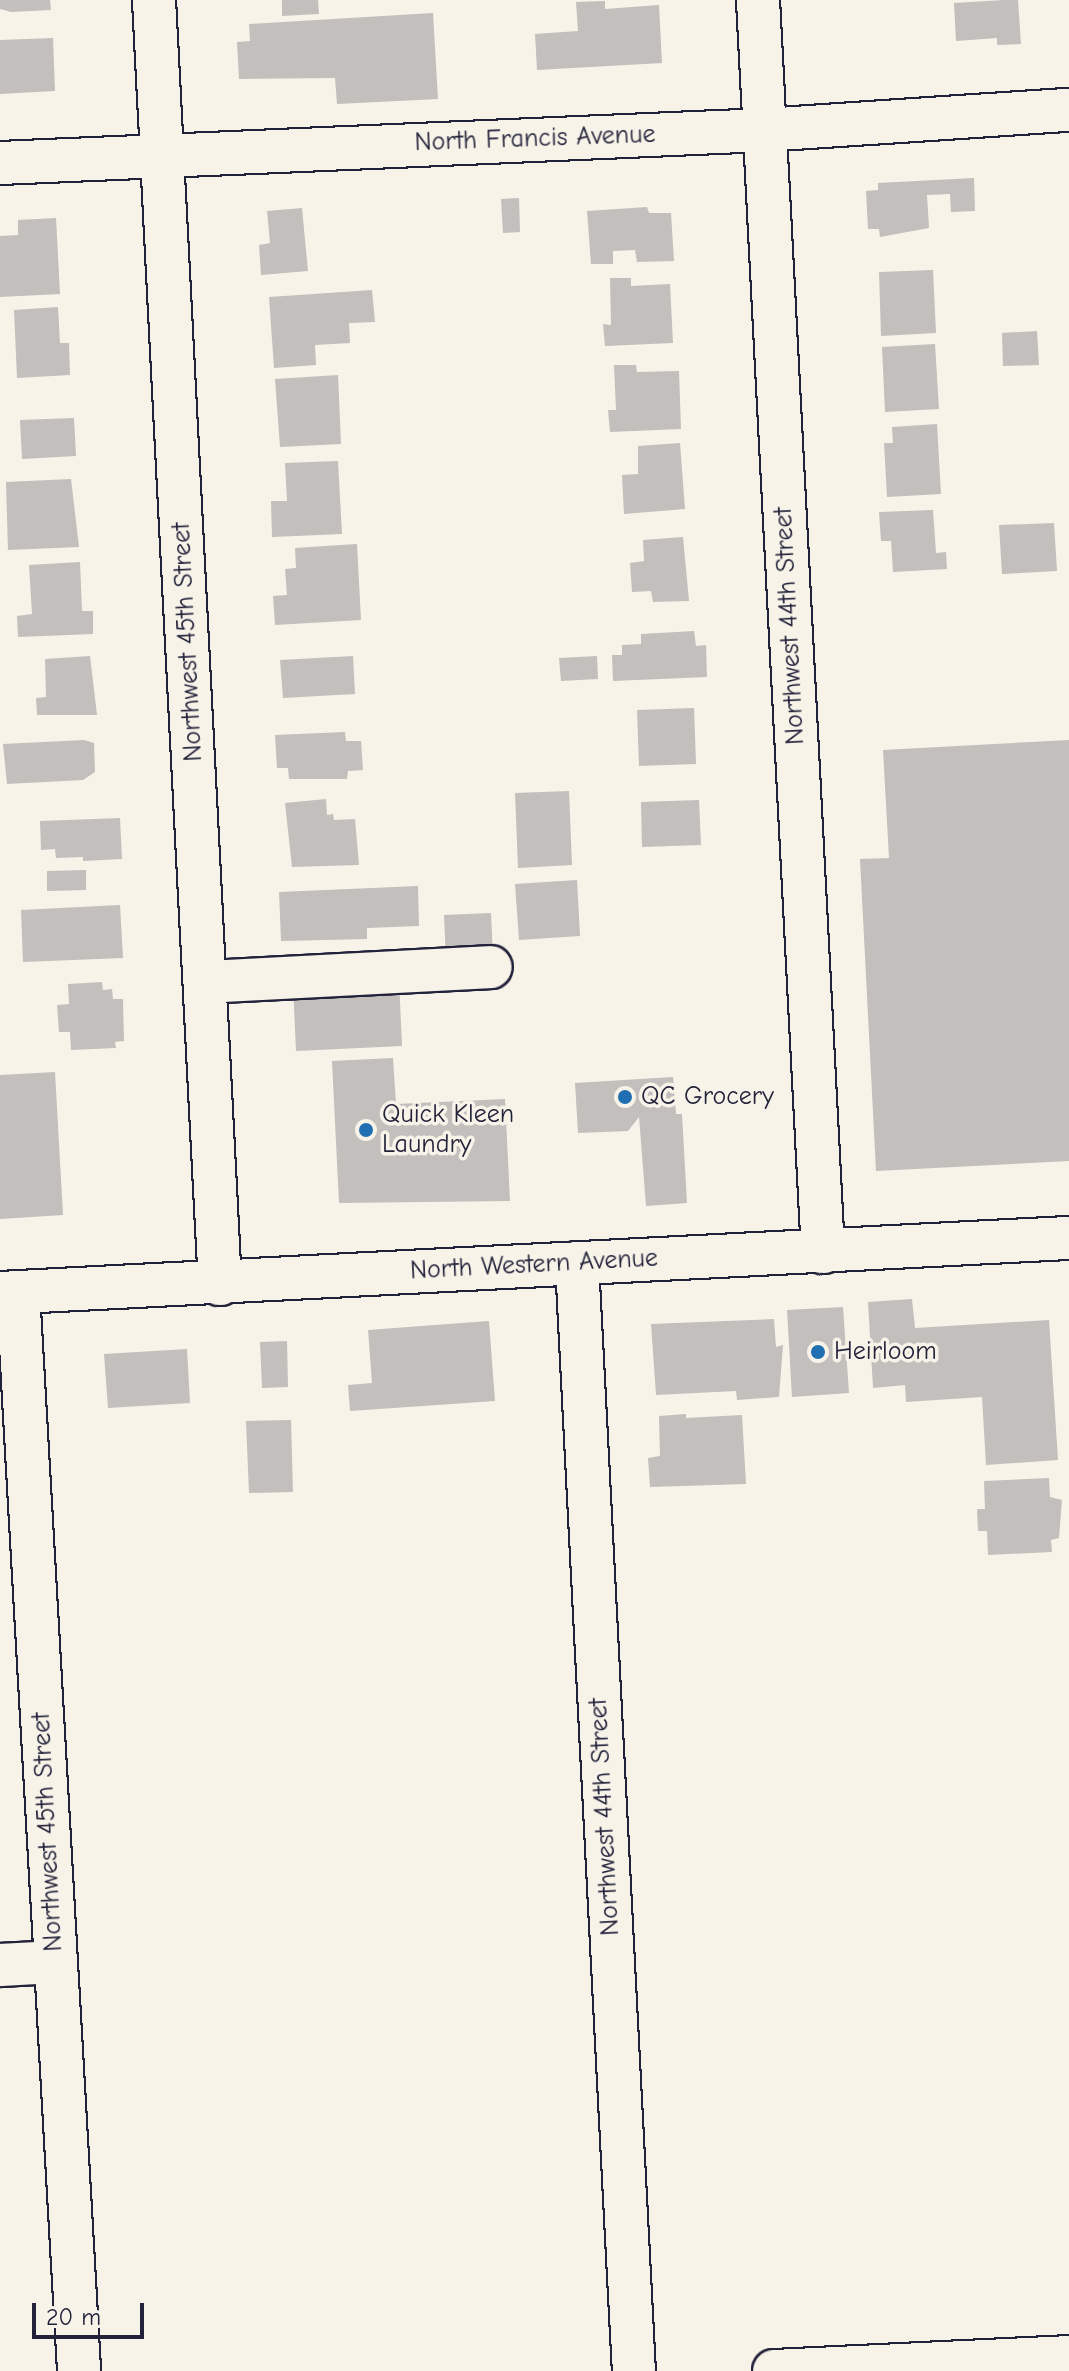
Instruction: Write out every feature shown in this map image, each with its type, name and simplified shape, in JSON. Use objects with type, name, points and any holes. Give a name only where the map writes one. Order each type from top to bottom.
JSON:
[{"type":"street","name":"Northwest 45th Street","points":[[154,0],[220,1284]]},
{"type":"street","name":"Northwest 44th Street","points":[[758,0],[823,1252]]},
{"type":"street","name":"North Francis Avenue","points":[[0,163],[764,130],[1069,110]]},
{"type":"street","points":[[205,982],[491,967]]},
{"type":"street","name":"North Western Avenue","points":[[9,1293],[1069,1238]]},
{"type":"street","name":"Northwest 44th Street","points":[[577,1263],[634,2371]]},
{"type":"street","name":"Northwest 45th Street","points":[[9,1293],[55,1962],[79,2371]]},
{"type":"street","points":[[0,1965],[55,1962]]},
{"type":"street","points":[[774,2371],[1069,2357]]},
{"type":"building","points":[[0,0],[50,0],[51,10],[11,12],[0,9]]},
{"type":"building","points":[[282,0],[318,0],[319,14],[282,16]]},
{"type":"building","points":[[1018,0],[1021,44],[997,45],[997,38],[956,41],[954,3]]},
{"type":"building","points":[[605,1],[605,9],[659,5],[662,63],[537,70],[535,34],[578,31],[576,2]]},
{"type":"building","points":[[433,13],[438,99],[337,104],[335,78],[239,79],[237,42],[250,41],[249,24]]},
{"type":"building","points":[[53,38],[55,91],[0,94],[0,40]]},
{"type":"building","points":[[974,178],[975,211],[951,212],[950,194],[927,195],[929,228],[880,237],[879,229],[868,229],[866,191],[878,190],[878,183]]},
{"type":"building","points":[[519,198],[520,232],[503,233],[501,199]]},
{"type":"building","points":[[647,207],[649,213],[671,213],[674,261],[637,262],[635,250],[613,251],[613,264],[591,264],[587,211]]},
{"type":"building","points":[[302,208],[308,271],[261,275],[259,245],[270,243],[267,211]]},
{"type":"building","points":[[56,218],[60,294],[0,297],[0,236],[18,235],[18,220]]},
{"type":"building","points":[[933,270],[936,333],[881,336],[879,272]]},
{"type":"building","points":[[610,278],[631,278],[631,286],[670,284],[673,343],[605,346],[603,324],[611,325]]},
{"type":"building","points":[[372,290],[375,322],[349,323],[350,343],[315,345],[316,365],[274,368],[269,297]]},
{"type":"building","points":[[58,307],[60,343],[69,343],[70,375],[17,378],[14,310]]},
{"type":"building","points":[[1037,331],[1039,365],[1003,366],[1002,333]]},
{"type":"building","points":[[935,344],[939,409],[885,412],[882,347]]},
{"type":"building","points":[[614,365],[636,365],[637,372],[679,371],[681,429],[610,432],[608,410],[616,410]]},
{"type":"building","points":[[338,375],[341,444],[280,447],[275,379]]},
{"type":"building","points":[[74,418],[76,456],[22,459],[20,420]]},
{"type":"building","points":[[937,424],[941,494],[887,497],[884,443],[893,443],[892,427]]},
{"type":"building","points":[[680,443],[685,509],[624,514],[622,475],[638,474],[638,446]]},
{"type":"building","points":[[338,461],[342,534],[272,537],[271,501],[287,501],[285,463]]},
{"type":"building","points":[[71,479],[79,547],[8,550],[6,482]]},
{"type":"building","points":[[933,510],[936,553],[946,552],[947,569],[893,572],[891,541],[881,541],[879,512]]},
{"type":"building","points":[[1054,523],[1057,571],[1002,574],[999,525]]},
{"type":"building","points":[[683,537],[689,601],[653,602],[651,591],[632,592],[630,563],[644,561],[643,540]]},
{"type":"building","points":[[357,544],[361,620],[275,625],[273,596],[287,595],[285,569],[296,568],[295,548]]},
{"type":"building","points":[[80,562],[82,611],[93,611],[93,634],[18,637],[17,616],[32,614],[29,565]]},
{"type":"building","points":[[694,631],[696,646],[706,645],[707,677],[613,681],[612,655],[622,655],[622,645],[641,644],[641,634]]},
{"type":"building","points":[[90,656],[97,715],[37,715],[36,698],[46,697],[45,659]]},
{"type":"building","points":[[353,656],[355,694],[283,698],[280,660]]},
{"type":"building","points":[[597,656],[598,679],[561,681],[559,658]]},
{"type":"building","points":[[694,708],[696,764],[639,766],[637,710]]},
{"type":"building","points":[[345,732],[346,741],[361,741],[363,770],[348,771],[347,779],[289,779],[288,768],[277,768],[275,735]]},
{"type":"building","points":[[84,740],[94,743],[95,772],[83,780],[7,784],[3,744]]},
{"type":"building","points":[[1069,740],[1069,1161],[876,1171],[860,859],[889,858],[883,750]]},
{"type":"building","points":[[569,791],[572,865],[518,868],[515,793]]},
{"type":"building","points":[[326,799],[327,815],[333,814],[334,820],[355,819],[359,865],[292,867],[285,803]]},
{"type":"building","points":[[699,800],[701,845],[642,847],[641,802]]},
{"type":"building","points":[[120,818],[122,859],[83,861],[83,857],[56,858],[55,849],[41,850],[40,821]]},
{"type":"building","points":[[86,870],[86,890],[47,891],[47,871]]},
{"type":"building","points":[[577,880],[580,936],[519,940],[515,884]]},
{"type":"building","points":[[418,886],[419,926],[367,928],[367,939],[281,941],[279,892]]},
{"type":"building","points":[[120,905],[123,958],[23,962],[21,910]]},
{"type":"building","points":[[491,913],[493,958],[446,960],[444,915]]},
{"type":"building","points":[[399,979],[402,1046],[296,1051],[293,984]]},
{"type":"building","points":[[102,982],[103,990],[112,989],[113,999],[123,999],[124,1041],[115,1042],[116,1048],[71,1050],[70,1032],[59,1032],[57,1005],[69,1004],[68,984]]},
{"type":"building","points":[[393,1058],[396,1104],[505,1099],[510,1201],[339,1203],[332,1061]]},
{"type":"building","points":[[55,1072],[63,1215],[0,1219],[0,1075]]},
{"type":"building","points":[[673,1077],[676,1114],[682,1114],[687,1203],[646,1206],[639,1117],[628,1131],[578,1133],[575,1083]]},
{"type":"building","points":[[912,1299],[915,1328],[1049,1320],[1058,1460],[986,1465],[982,1397],[906,1402],[905,1385],[873,1388],[868,1302]]},
{"type":"building","name":"Heirloom","points":[[843,1307],[849,1393],[792,1397],[787,1310]]},
{"type":"building","points":[[774,1319],[776,1347],[783,1345],[779,1397],[737,1400],[736,1391],[656,1395],[651,1324]]},
{"type":"building","points":[[489,1321],[495,1401],[350,1411],[348,1385],[372,1383],[368,1330]]},
{"type":"building","points":[[287,1341],[288,1387],[262,1388],[260,1342]]},
{"type":"building","points":[[187,1349],[190,1403],[108,1408],[104,1354]]},
{"type":"building","points":[[686,1414],[686,1418],[742,1415],[746,1484],[650,1487],[648,1458],[660,1456],[659,1416]]},
{"type":"building","points":[[291,1420],[293,1492],[249,1493],[246,1421]]},
{"type":"building","points":[[1049,1478],[1050,1497],[1062,1500],[1059,1538],[1051,1540],[1052,1552],[988,1555],[987,1531],[978,1531],[977,1509],[985,1509],[984,1481]]},
{"type":"place","name":"QC Grocery","points":[[625,1097]]},
{"type":"place","name":"Quick Kleen Laundry","points":[[366,1130]]},
{"type":"place","name":"Heirloom","points":[[818,1352]]}]
